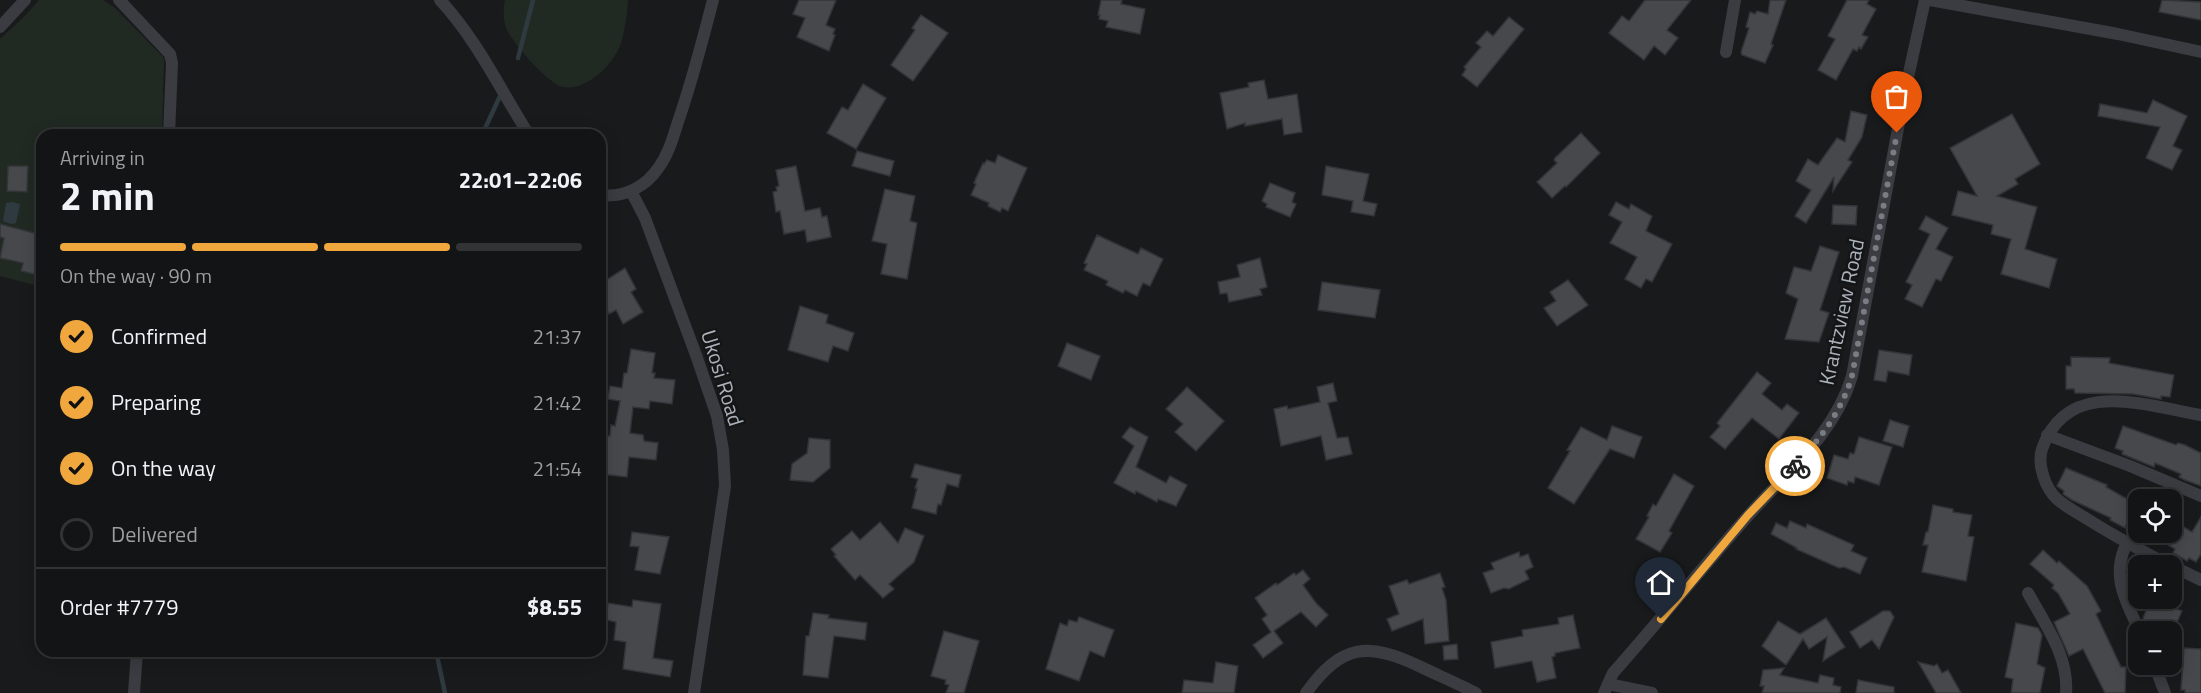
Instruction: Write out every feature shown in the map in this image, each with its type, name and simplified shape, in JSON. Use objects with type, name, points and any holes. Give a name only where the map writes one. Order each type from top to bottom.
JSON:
[{"type":"street","points":[[0,27],[25,0]]},
{"type":"street","points":[[119,0],[170,54],[172,63],[169,129]]},
{"type":"street","points":[[440,0],[458,20],[525,129]]},
{"type":"street","points":[[606,196],[631,191],[646,182],[659,167],[671,144],[692,80],[713,0]]},
{"type":"street","points":[[1726,52],[1735,0]]},
{"type":"street","name":"Krantzview Road","points":[[1606,688],[1613,673],[1727,539],[1823,433],[1847,393],[1905,91],[1925,0]]},
{"type":"street","points":[[1930,0],[2118,34],[2201,52]]},
{"type":"street","name":"Ukosi Road","points":[[631,191],[645,218],[696,355],[717,416],[723,450],[725,486],[694,693]]},
{"type":"street","points":[[2150,555],[2127,543],[2056,497],[2047,484],[2041,468],[2040,454],[2047,435],[2056,422],[2067,412],[2081,405],[2100,401],[2124,402],[2201,415]]},
{"type":"street","points":[[2047,435],[2201,496]]},
{"type":"street","points":[[2127,543],[2118,566],[2122,592],[2135,621]]},
{"type":"street","points":[[2182,571],[2201,580]]},
{"type":"street","points":[[2028,593],[2058,648],[2065,669],[2066,693]]},
{"type":"street","points":[[1305,693],[1317,677],[1333,663],[1351,652],[1366,651],[1382,651],[1399,655],[1476,693]]},
{"type":"street","points":[[134,693],[137,657]]},
{"type":"street","points":[[2158,675],[2165,693]]},
{"type":"street","points":[[1606,688],[1652,693]]},
{"type":"shaded area","points":[[39,0],[103,0],[115,8],[164,58],[162,129],[36,129],[36,285],[0,276],[0,39]]},
{"type":"shaded area","points":[[505,0],[628,0],[626,23],[620,46],[605,69],[597,76],[580,85],[563,87],[541,72],[506,29]]},
{"type":"shaded area","points":[[6,203],[20,204],[16,223],[11,224],[3,221]]},
{"type":"building","points":[[799,0],[836,0],[826,25],[835,29],[829,51],[797,37],[805,18],[793,14]]},
{"type":"building","points":[[1101,0],[1122,0],[1121,4],[1145,9],[1140,34],[1106,27],[1108,21],[1099,19],[1100,15],[1098,15]]},
{"type":"building","points":[[1645,0],[1691,0],[1667,30],[1678,38],[1665,55],[1654,46],[1644,60],[1609,33],[1622,16],[1629,21]]},
{"type":"building","points":[[1770,0],[1786,0],[1771,44],[1773,45],[1765,63],[1742,55],[1741,52],[1749,28],[1746,27],[1750,12],[1768,14]]},
{"type":"building","points":[[1847,0],[1869,0],[1867,4],[1876,9],[1862,35],[1868,37],[1861,49],[1859,47],[1857,51],[1853,49],[1836,80],[1818,70],[1835,39],[1828,36]]},
{"type":"building","points":[[2162,0],[2201,2],[2201,20],[2159,12]]},
{"type":"building","points":[[921,15],[948,33],[913,81],[891,65],[915,30],[912,28]]},
{"type":"building","points":[[1509,17],[1524,29],[1477,87],[1462,75],[1466,69],[1464,67],[1481,47],[1476,43],[1487,31],[1493,36]]},
{"type":"building","points":[[1264,80],[1268,99],[1297,94],[1302,132],[1284,135],[1282,119],[1245,126],[1245,123],[1227,129],[1220,93],[1249,87],[1248,83]]},
{"type":"building","points":[[863,84],[886,98],[856,149],[827,133],[842,107],[848,110]]},
{"type":"building","points":[[2153,100],[2187,116],[2173,146],[2182,150],[2172,170],[2146,158],[2160,127],[2098,116],[2100,104],[2147,113]]},
{"type":"building","points":[[1851,111],[1867,115],[1862,137],[1848,160],[1852,162],[1833,191],[1834,177],[1806,223],[1795,216],[1811,190],[1796,181],[1808,159],[1818,165],[1837,138],[1845,142]]},
{"type":"building","points":[[2012,114],[2040,164],[2015,179],[2018,184],[1997,196],[2037,207],[2025,249],[2057,259],[2049,288],[2001,274],[2011,239],[1991,234],[1993,225],[1952,215],[1958,191],[1977,196],[1950,148]]},
{"type":"building","points":[[1581,133],[1600,153],[1552,198],[1537,182],[1557,163],[1555,158]]},
{"type":"building","points":[[857,151],[894,161],[890,176],[852,166]]},
{"type":"building","points":[[998,155],[1027,168],[1008,211],[1002,208],[1000,212],[988,206],[989,203],[971,195],[983,163],[987,160],[995,163]]},
{"type":"building","points":[[8,166],[28,166],[27,192],[7,191]]},
{"type":"building","points":[[796,166],[805,211],[820,208],[822,217],[827,216],[831,237],[807,242],[805,230],[784,234],[780,211],[776,212],[773,192],[777,191],[776,187],[779,186],[776,170]]},
{"type":"building","points":[[1326,166],[1369,174],[1363,201],[1377,204],[1374,216],[1351,212],[1353,201],[1322,195]]},
{"type":"building","points":[[1270,183],[1295,193],[1292,202],[1296,204],[1290,217],[1266,207],[1267,204],[1262,201]]},
{"type":"building","points":[[885,189],[915,196],[910,221],[917,223],[907,279],[881,274],[887,244],[872,241]]},
{"type":"building","points":[[1616,202],[1629,209],[1631,204],[1652,216],[1646,231],[1672,244],[1652,282],[1646,279],[1641,288],[1625,279],[1637,257],[1610,243],[1622,222],[1609,215]]},
{"type":"building","points":[[1833,205],[1857,206],[1856,225],[1832,224]]},
{"type":"building","points":[[1926,216],[1948,228],[1936,249],[1953,257],[1941,281],[1936,279],[1922,307],[1905,299],[1912,285],[1906,282],[1930,234],[1919,229]]},
{"type":"building","points":[[0,224],[36,233],[36,275],[21,271],[23,263],[0,258],[4,238],[0,237]]},
{"type":"building","points":[[1097,235],[1138,254],[1141,248],[1163,259],[1150,286],[1143,283],[1137,296],[1125,290],[1123,293],[1106,285],[1108,281],[1084,270],[1087,264],[1084,263]]},
{"type":"building","points":[[1820,246],[1839,252],[1820,310],[1829,313],[1819,342],[1785,339],[1798,299],[1786,293],[1794,267],[1811,271]]},
{"type":"building","points":[[1260,258],[1267,287],[1260,289],[1262,295],[1229,302],[1227,293],[1220,294],[1218,282],[1240,277],[1237,265]]},
{"type":"building","points":[[625,268],[636,289],[631,292],[643,312],[623,324],[616,310],[609,314],[606,308],[606,280]]},
{"type":"building","points":[[1568,280],[1588,305],[1557,326],[1544,308],[1556,301],[1550,292]]},
{"type":"building","points":[[1322,282],[1380,290],[1375,318],[1318,310]]},
{"type":"building","points":[[800,306],[828,315],[826,323],[854,333],[848,351],[833,346],[828,362],[788,350]]},
{"type":"building","points":[[1067,343],[1100,356],[1091,380],[1058,366]]},
{"type":"building","points":[[631,349],[655,353],[652,373],[655,373],[654,378],[675,380],[672,404],[650,401],[649,409],[633,407],[630,433],[643,435],[644,441],[658,443],[656,460],[629,457],[627,477],[606,475],[606,436],[610,436],[611,425],[615,426],[620,401],[608,399],[610,386],[622,388],[624,373],[627,373]]},
{"type":"building","points":[[1879,350],[1912,355],[1909,375],[1888,371],[1886,382],[1874,380]]},
{"type":"building","points":[[2071,357],[2110,358],[2109,363],[2174,375],[2170,397],[2161,396],[2161,399],[2133,394],[2075,393],[2074,389],[2066,389],[2066,366],[2071,366]]},
{"type":"building","points":[[1757,372],[1771,383],[1762,394],[1782,410],[1787,404],[1799,413],[1779,439],[1752,418],[1725,449],[1710,437],[1720,426],[1717,423]]},
{"type":"building","points":[[1333,383],[1337,401],[1328,403],[1337,438],[1348,437],[1352,454],[1326,460],[1321,436],[1281,446],[1274,409],[1287,406],[1288,409],[1320,402],[1317,387]]},
{"type":"building","points":[[1187,387],[1224,421],[1196,451],[1175,432],[1183,424],[1166,409]]},
{"type":"building","points":[[1890,420],[1909,426],[1903,447],[1883,441]]},
{"type":"building","points":[[1612,426],[1642,437],[1634,458],[1610,449],[1574,504],[1548,488],[1581,427],[1607,440]]},
{"type":"building","points":[[2123,426],[2176,445],[2178,443],[2185,445],[2201,453],[2201,486],[2155,463],[2154,467],[2122,454],[2123,451],[2115,448]]},
{"type":"building","points":[[1130,427],[1148,437],[1136,467],[1166,483],[1170,476],[1187,485],[1176,506],[1158,499],[1157,502],[1136,491],[1135,494],[1114,483],[1134,446],[1122,437]]},
{"type":"building","points":[[1859,437],[1892,447],[1879,485],[1855,477],[1854,483],[1848,481],[1847,485],[1827,478],[1834,455],[1848,459],[1850,453],[1854,454]]},
{"type":"building","points":[[809,438],[830,440],[830,468],[813,482],[790,480],[792,464],[807,453]]},
{"type":"building","points":[[915,464],[961,475],[958,487],[947,484],[936,514],[912,508],[918,479],[911,477]]},
{"type":"building","points":[[2066,468],[2107,485],[2106,487],[2128,500],[2128,526],[2126,525],[2125,528],[2110,520],[2111,518],[2072,500],[2057,486]]},
{"type":"building","points":[[1674,474],[1694,486],[1669,531],[1672,533],[1660,552],[1636,539],[1649,517],[1647,516],[1653,504],[1656,506]]},
{"type":"building","points":[[1933,505],[1953,509],[1953,512],[1972,515],[1968,536],[1974,537],[1966,581],[1922,572],[1928,545],[1923,545]]},
{"type":"building","points":[[2201,517],[2201,554],[2196,562],[2189,558],[2187,561],[2182,558],[2182,555],[2173,553],[2175,549],[2165,543],[2182,543],[2182,526],[2192,532]]},
{"type":"building","points":[[1790,521],[1806,528],[1807,524],[1854,545],[1851,551],[1867,558],[1860,574],[1844,567],[1839,568],[1796,549],[1771,534],[1776,523],[1787,528]]},
{"type":"building","points":[[880,522],[898,543],[905,528],[924,536],[914,562],[889,584],[894,589],[883,598],[860,575],[855,580],[834,556],[836,555],[831,549],[852,531],[860,540]]},
{"type":"building","points":[[632,532],[669,537],[660,574],[635,570],[639,547],[630,546]]},
{"type":"building","points":[[2043,550],[2087,586],[2101,611],[2096,614],[2121,667],[2126,667],[2125,693],[2105,693],[2083,649],[2069,656],[2054,622],[2070,614],[2058,593],[2052,588],[2054,585],[2030,564]]},
{"type":"building","points":[[1519,552],[1520,557],[1528,554],[1533,567],[1525,571],[1529,579],[1509,589],[1504,588],[1491,593],[1483,573],[1494,569],[1491,563]]},
{"type":"building","points":[[1665,562],[1674,571],[1661,585],[1651,576]]},
{"type":"building","points":[[1303,570],[1310,579],[1303,585],[1328,615],[1316,627],[1301,612],[1274,631],[1283,643],[1263,658],[1253,645],[1271,632],[1262,619],[1267,615],[1255,598],[1276,583],[1277,585],[1294,573],[1296,575]]},
{"type":"building","points":[[1440,573],[1445,587],[1442,588],[1446,600],[1449,641],[1425,644],[1423,619],[1392,631],[1387,619],[1399,614],[1389,586],[1407,580],[1409,584]]},
{"type":"building","points":[[633,600],[661,604],[653,658],[673,661],[670,677],[623,669],[626,642],[614,640],[616,622],[606,620],[608,603],[632,607]]},
{"type":"building","points":[[2147,609],[2182,611],[2178,621],[2144,621]]},
{"type":"building","points":[[1883,611],[1890,611],[1894,617],[1879,649],[1872,640],[1860,648],[1850,632]]},
{"type":"building","points":[[813,613],[829,615],[828,618],[867,623],[865,640],[834,636],[828,678],[803,675],[806,636],[809,636]]},
{"type":"building","points":[[1573,615],[1580,648],[1555,653],[1552,657],[1556,678],[1537,682],[1532,661],[1495,668],[1491,642],[1523,636],[1522,630],[1559,624],[1558,618]]},
{"type":"building","points":[[1079,617],[1114,630],[1104,657],[1090,651],[1079,681],[1046,669],[1060,623],[1067,626],[1069,620],[1077,622]]},
{"type":"building","points":[[1826,618],[1845,647],[1823,661],[1827,637],[1809,649],[1803,639],[1786,665],[1762,646],[1778,621],[1800,634]]},
{"type":"building","points":[[2016,623],[2038,628],[2042,635],[2037,664],[2045,668],[2040,693],[2011,693],[2013,679],[2005,677]]},
{"type":"building","points":[[944,631],[979,641],[964,693],[946,693],[949,685],[945,684],[946,680],[931,676]]},
{"type":"building","points":[[1457,644],[1458,659],[1444,660],[1443,646]]},
{"type":"building","points":[[2184,648],[2201,649],[2201,693],[2185,693],[2185,690],[2181,690]]},
{"type":"building","points":[[1216,662],[1238,666],[1234,693],[1182,693],[1184,680],[1213,683]]},
{"type":"building","points":[[1918,662],[1934,666],[1937,664],[1942,673],[1948,670],[1961,693],[1936,693]]},
{"type":"building","points":[[1784,668],[1780,675],[1818,683],[1820,675],[1834,678],[1833,685],[1841,687],[1840,693],[1762,693],[1764,686],[1760,686],[1763,670]]},
{"type":"building","points":[[1858,680],[1894,687],[1894,693],[1856,693]]},
{"type":"waterway","points":[[518,58],[533,0]]},
{"type":"waterway","points":[[485,129],[501,94]]},
{"type":"waterway","points":[[437,657],[445,693]]},
{"type":"way so far","points":[[1795,466],[1823,433],[1847,393],[1897,133]]},
{"type":"route","points":[[1661,619],[1748,515],[1795,466]]}]
